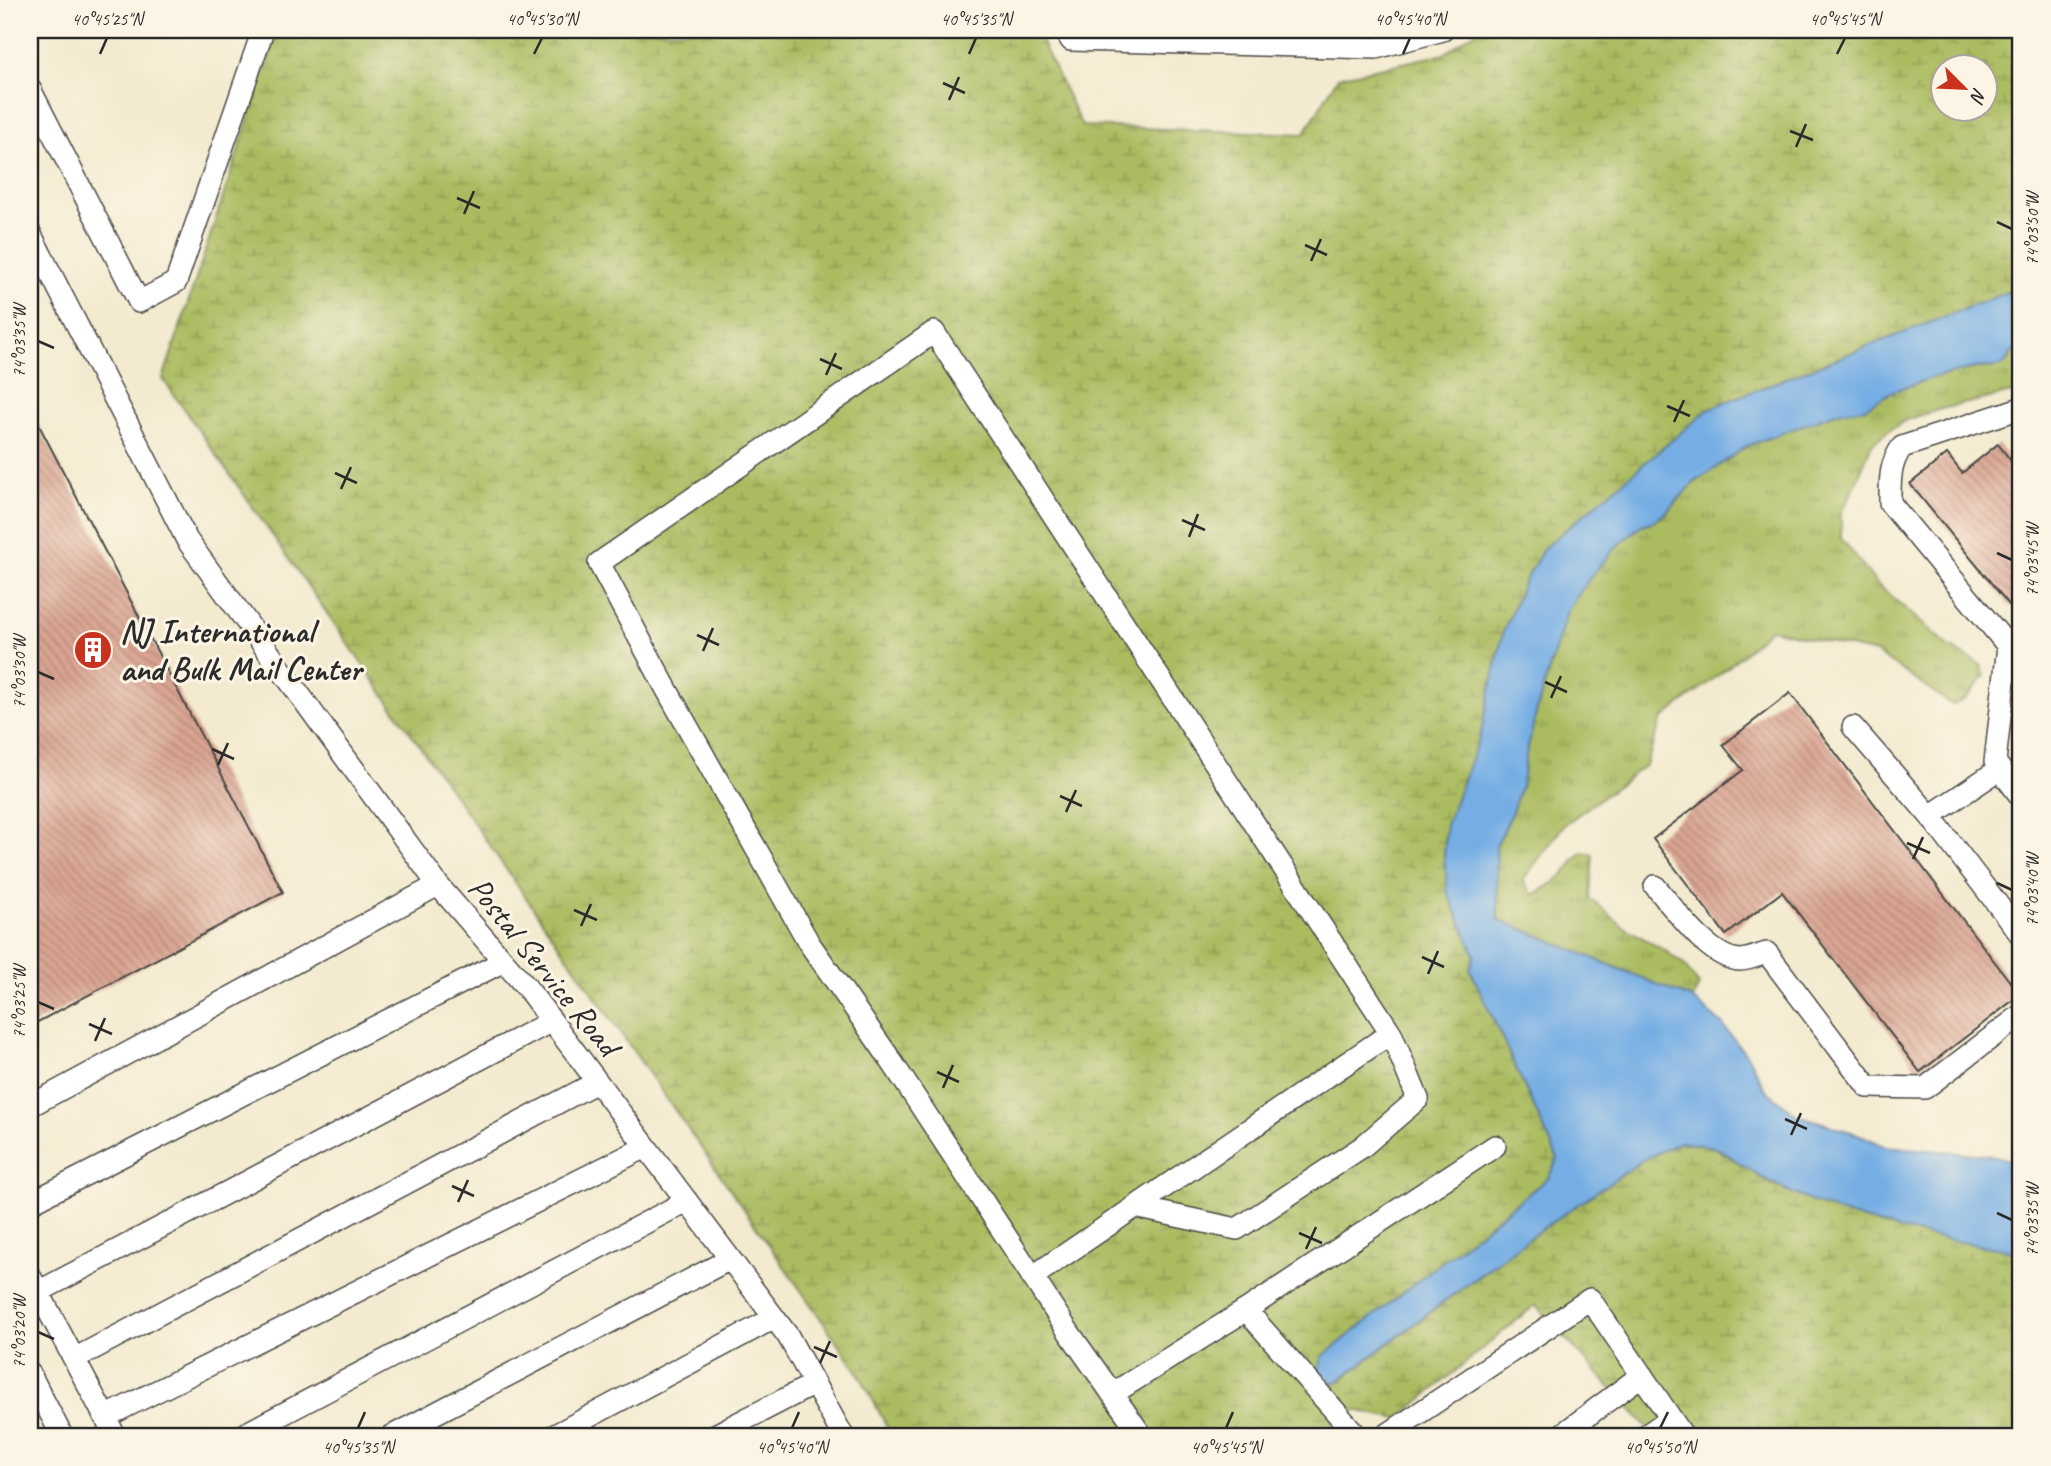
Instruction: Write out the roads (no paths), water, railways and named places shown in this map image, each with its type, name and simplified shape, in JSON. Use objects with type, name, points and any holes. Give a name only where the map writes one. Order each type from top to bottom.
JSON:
[{"type":"street","points":[[30,89],[139,302],[176,282],[262,30]]},
{"type":"street","points":[[1065,30],[1071,40],[1376,48],[1443,30]]},
{"type":"street","name":"Postal Service Road","points":[[30,233],[187,540],[438,885],[552,1020],[775,1318],[788,1336],[843,1436]]},
{"type":"street","points":[[1135,1207],[1237,1229],[1362,1147],[1418,1099],[1391,1033],[934,332],[599,563],[809,943],[888,1056],[1032,1277],[1142,1436]]},
{"type":"street","points":[[2021,408],[1902,447],[1895,457],[1890,477],[1890,503],[2014,639],[2008,646],[1998,765],[2021,797]]},
{"type":"street","points":[[1853,727],[1930,816],[2021,935]]},
{"type":"street","points":[[1930,816],[1998,765]]},
{"type":"street","points":[[30,1106],[438,885]]},
{"type":"street","points":[[1655,887],[1690,927],[1718,952],[1740,960],[1767,953],[1868,1087],[1925,1088],[2021,1015]]},
{"type":"street","points":[[30,1203],[504,961]]},
{"type":"street","points":[[115,1436],[34,1284],[552,1020]]},
{"type":"street","points":[[1032,1277],[1391,1033]]},
{"type":"street","points":[[74,1359],[597,1082]]},
{"type":"street","points":[[1112,1394],[1246,1310],[1496,1146]]},
{"type":"street","points":[[104,1417],[646,1147]]},
{"type":"street","points":[[241,1436],[687,1201]]},
{"type":"street","points":[[392,1436],[730,1259]]},
{"type":"street","points":[[1385,1436],[1590,1299],[1684,1436]]},
{"type":"street","points":[[1246,1310],[1357,1436]]},
{"type":"street","points":[[553,1436],[775,1318]]},
{"type":"street","points":[[30,1374],[62,1436]]},
{"type":"street","points":[[1560,1436],[1642,1375]]},
{"type":"street","points":[[713,1436],[814,1384]]},
{"type":"street","points":[[1645,1436],[1671,1418]]},
{"type":"water","points":[[2021,287],[2021,346],[2012,352],[2004,365],[1975,368],[1932,378],[1893,391],[1865,408],[1841,411],[1747,446],[1694,483],[1655,521],[1642,525],[1621,542],[1594,572],[1567,611],[1539,702],[1522,783],[1496,846],[1498,919],[1693,999],[1721,1023],[1749,1058],[1765,1089],[1795,1114],[1863,1136],[1884,1146],[1995,1156],[2021,1163],[2021,1252],[1903,1230],[1827,1208],[1756,1174],[1723,1151],[1680,1142],[1644,1159],[1529,1238],[1334,1384],[1318,1372],[1323,1356],[1548,1178],[1558,1159],[1470,969],[1475,955],[1448,893],[1444,857],[1446,825],[1481,733],[1503,633],[1522,586],[1544,548],[1710,408]]},
{"type":"place","name":"NJ International and Bulk Mail Center","points":[[93,650]]}]
